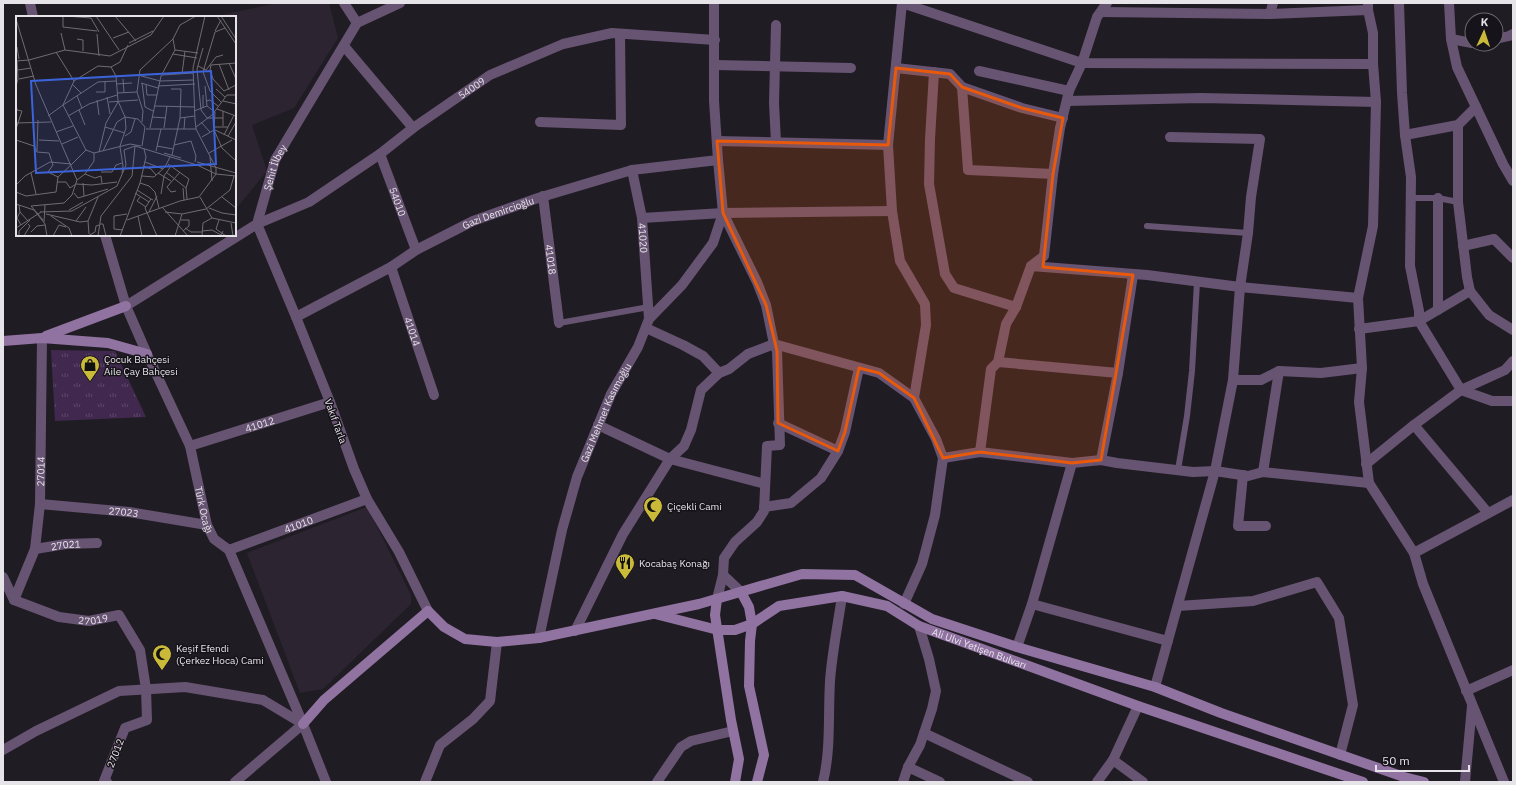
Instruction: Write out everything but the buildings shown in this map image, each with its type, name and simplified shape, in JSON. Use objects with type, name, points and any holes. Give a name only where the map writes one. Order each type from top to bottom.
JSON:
[{"type":"main road","points":[[42,338],[126,306]]},
{"type":"main road","points":[[3,341],[42,338],[108,343],[147,354]]},
{"type":"main road","points":[[303,724],[324,700],[428,611],[444,627],[465,638],[497,642],[539,638],[654,614],[717,599],[802,574],[855,575],[932,619],[1017,647],[1155,687],[1221,713],[1404,777],[1424,782]]},
{"type":"main road","points":[[741,592],[749,607],[752,624],[749,686],[764,755],[757,782]]},
{"type":"main road","name":"Ali Ulvi Yetişen Bulvarı","points":[[752,624],[778,606],[842,596],[887,606],[919,626],[1138,706],[1362,782]]},
{"type":"main road","points":[[717,599],[715,614],[733,731],[739,759],[735,782]]},
{"type":"main road","points":[[654,614],[718,630],[735,630],[752,624]]},
{"type":"street","points":[[30,3],[33,16]]},
{"type":"street","points":[[344,3],[357,23],[400,3]]},
{"type":"street","points":[[714,3],[714,101],[718,160],[724,213],[757,282],[766,305],[774,344],[777,351],[778,423],[780,445],[767,446],[764,511],[757,522],[735,542],[724,558],[723,575],[717,599]]},
{"type":"street","points":[[914,398],[926,325],[925,304],[900,261],[892,211],[888,144],[902,3],[1082,63],[1372,64]]},
{"type":"street","points":[[980,452],[992,369],[998,362],[1006,324],[1016,307],[1031,266],[1044,256],[1053,174],[1068,96],[1082,63],[1097,17],[1107,3]]},
{"type":"street","points":[[1270,14],[1273,3]]},
{"type":"street","points":[[1399,3],[1402,93],[1412,198],[1410,266],[1419,311],[1419,321],[1461,390],[1492,401],[1513,401]]},
{"type":"street","points":[[1449,3],[1451,39],[1457,66],[1503,164],[1513,181]]},
{"type":"street","points":[[1101,12],[1270,14],[1368,7],[1374,34],[1372,64],[1376,102],[1373,226],[1358,298],[1362,368],[1359,402],[1369,483],[1414,553],[1423,584],[1504,782]]},
{"type":"street","name":"Şehit İlbey","points":[[257,224],[275,160],[357,23]]},
{"type":"street","points":[[776,25],[774,103],[776,142]]},
{"type":"street","name":"54009","points":[[257,224],[309,202],[380,154],[413,128],[490,75],[563,44],[612,33],[715,40]]},
{"type":"street","points":[[540,122],[621,125],[620,34]]},
{"type":"street","points":[[1451,39],[1464,41]]},
{"type":"street","points":[[344,46],[413,128]]},
{"type":"street","points":[[714,65],[851,68]]},
{"type":"street","points":[[896,68],[950,74],[962,87],[1022,108],[1063,118]]},
{"type":"street","points":[[979,70],[1068,96],[1376,102]]},
{"type":"street","points":[[934,72],[929,184],[945,274],[954,288],[1016,307]]},
{"type":"street","points":[[962,87],[968,170],[1053,174]]},
{"type":"street","points":[[1405,135],[1458,125],[1476,107]]},
{"type":"street","points":[[1458,125],[1458,202],[1470,291],[1489,316],[1513,330]]},
{"type":"street","points":[[1155,687],[1216,471],[1233,380],[1240,287],[1260,139],[1170,137]]},
{"type":"street","points":[[717,141],[888,144]]},
{"type":"street","name":"54010","points":[[380,154],[416,250]]},
{"type":"street","name":"Gazi Demircioğlu","points":[[296,317],[391,267],[416,250],[473,221],[543,196],[632,170],[718,160]]},
{"type":"street","name":"41020","points":[[632,170],[642,218],[649,307],[647,324]]},
{"type":"street","name":"41018","points":[[543,196],[559,323]]},
{"type":"street","points":[[1438,198],[1438,310]]},
{"type":"street","points":[[642,218],[724,213],[892,211]]},
{"type":"street","name":"Gazi Mehmet Kasımoğlu","points":[[539,638],[562,530],[577,477],[611,394],[638,347],[647,324],[682,285],[713,243],[724,213]]},
{"type":"street","points":[[126,306],[257,224]]},
{"type":"street","name":"Vakıf Tarla","points":[[257,224],[296,317],[330,402],[354,469],[367,499],[399,552],[428,611]]},
{"type":"street","name":"Türk Ocağı","points":[[105,236],[126,306],[190,446],[207,525],[214,539],[229,550],[326,782]]},
{"type":"street","points":[[1463,246],[1494,239],[1513,258]]},
{"type":"street","points":[[1031,266],[1133,274],[1240,287],[1358,298]]},
{"type":"street","name":"41014","points":[[391,267],[434,396]]},
{"type":"street","points":[[1101,460],[1118,372],[1133,274]]},
{"type":"street","points":[[1359,329],[1419,321],[1470,291]]},
{"type":"street","points":[[647,324],[703,356],[718,373]]},
{"type":"street","name":"27014","points":[[14,600],[34,549],[40,504],[42,338]]},
{"type":"street","points":[[575,631],[623,534],[670,459],[684,446],[691,430],[701,390],[718,373],[729,369],[748,354],[774,344],[879,373],[914,398],[936,439],[943,458],[934,516],[922,564],[904,604]]},
{"type":"street","points":[[1366,464],[1414,425],[1461,390],[1504,370],[1513,361]]},
{"type":"street","points":[[998,362],[1118,372]]},
{"type":"street","points":[[764,507],[791,503],[821,478],[838,451],[845,432],[859,368]]},
{"type":"street","points":[[1233,380],[1261,380],[1279,372],[1321,373],[1362,368]]},
{"type":"street","points":[[1263,472],[1279,372]]},
{"type":"street","name":"41012","points":[[190,446],[330,402]]},
{"type":"street","points":[[778,423],[838,451]]},
{"type":"street","points":[[1414,425],[1488,513]]},
{"type":"street","points":[[598,426],[670,459],[765,484]]},
{"type":"street","points":[[943,458],[980,452],[1072,463],[1101,460],[1178,470],[1216,471],[1248,476],[1263,472],[1369,483]]},
{"type":"street","points":[[1017,647],[1032,604],[1072,463]]},
{"type":"street","points":[[1243,475],[1238,526],[1266,526]]},
{"type":"street","name":"41010","points":[[229,550],[367,499]]},
{"type":"street","points":[[1414,553],[1513,500]]},
{"type":"street","name":"27023","points":[[40,504],[128,512],[207,525]]},
{"type":"street","name":"27021","points":[[34,549],[66,544],[97,543]]},
{"type":"street","points":[[723,575],[741,592]]},
{"type":"street","points":[[3,577],[14,600]]},
{"type":"street","points":[[1178,606],[1253,601],[1317,582],[1339,618],[1353,705],[1340,755]]},
{"type":"street","points":[[823,782],[826,772],[830,726],[830,681],[842,596]]},
{"type":"street","name":"27019","points":[[14,600],[59,617],[89,621],[119,615],[140,650],[146,690]]},
{"type":"street","points":[[1032,604],[1168,641]]},
{"type":"street","points":[[903,782],[908,767],[920,745],[932,709],[936,691],[929,659],[919,626]]},
{"type":"street","points":[[425,782],[440,745],[473,719],[490,701],[497,642]]},
{"type":"street","points":[[1466,691],[1513,670]]},
{"type":"street","points":[[3,750],[36,731],[120,690],[185,687],[263,700],[303,724],[235,782]]},
{"type":"street","name":"27012","points":[[105,782],[125,728],[147,720],[146,690]]},
{"type":"street","points":[[1465,782],[1472,704]]},
{"type":"street","points":[[1097,782],[1113,760],[1138,706]]},
{"type":"street","points":[[657,782],[681,747],[690,741],[733,731]]},
{"type":"street","points":[[924,732],[1028,782]]},
{"type":"street","points":[[1113,760],[1139,781]]},
{"type":"street","points":[[908,767],[940,782]]},
{"type":"lane","points":[[1412,198],[1438,198],[1458,202]]},
{"type":"lane","points":[[1147,226],[1248,233]]},
{"type":"lane","points":[[1178,470],[1187,416],[1191,379],[1197,282]]},
{"type":"lane","points":[[559,323],[649,307]]},
{"type":"highlighted area","points":[[896,68],[950,74],[962,87],[1022,108],[1063,118],[1053,174],[1043,267],[1133,275],[1101,460],[1072,463],[980,452],[943,458],[914,398],[879,373],[859,368],[845,432],[838,451],[778,423],[777,351],[766,305],[723,213],[717,141],[888,145]]},
{"type":"shaded area","points":[[277,3],[329,3],[338,38],[294,108],[252,125],[267,171],[236,209],[236,16],[217,16]]},
{"type":"shaded area","points":[[367,507],[411,595],[411,604],[323,689],[300,693],[247,553]]},
{"type":"green space","points":[[51,350],[115,351],[146,417],[55,421]]},
{"type":"place","name":"Çocuk Bahçesi Aile Çay Bahçesi","points":[[90,382]]},
{"type":"place","name":"Çiçekli Cami","points":[[653,523]]},
{"type":"place","name":"Kocabaş Konağı","points":[[625,580]]},
{"type":"place","name":"Keşif Efendi (Çerkez Hoca) Cami","points":[[162,671]]}]
